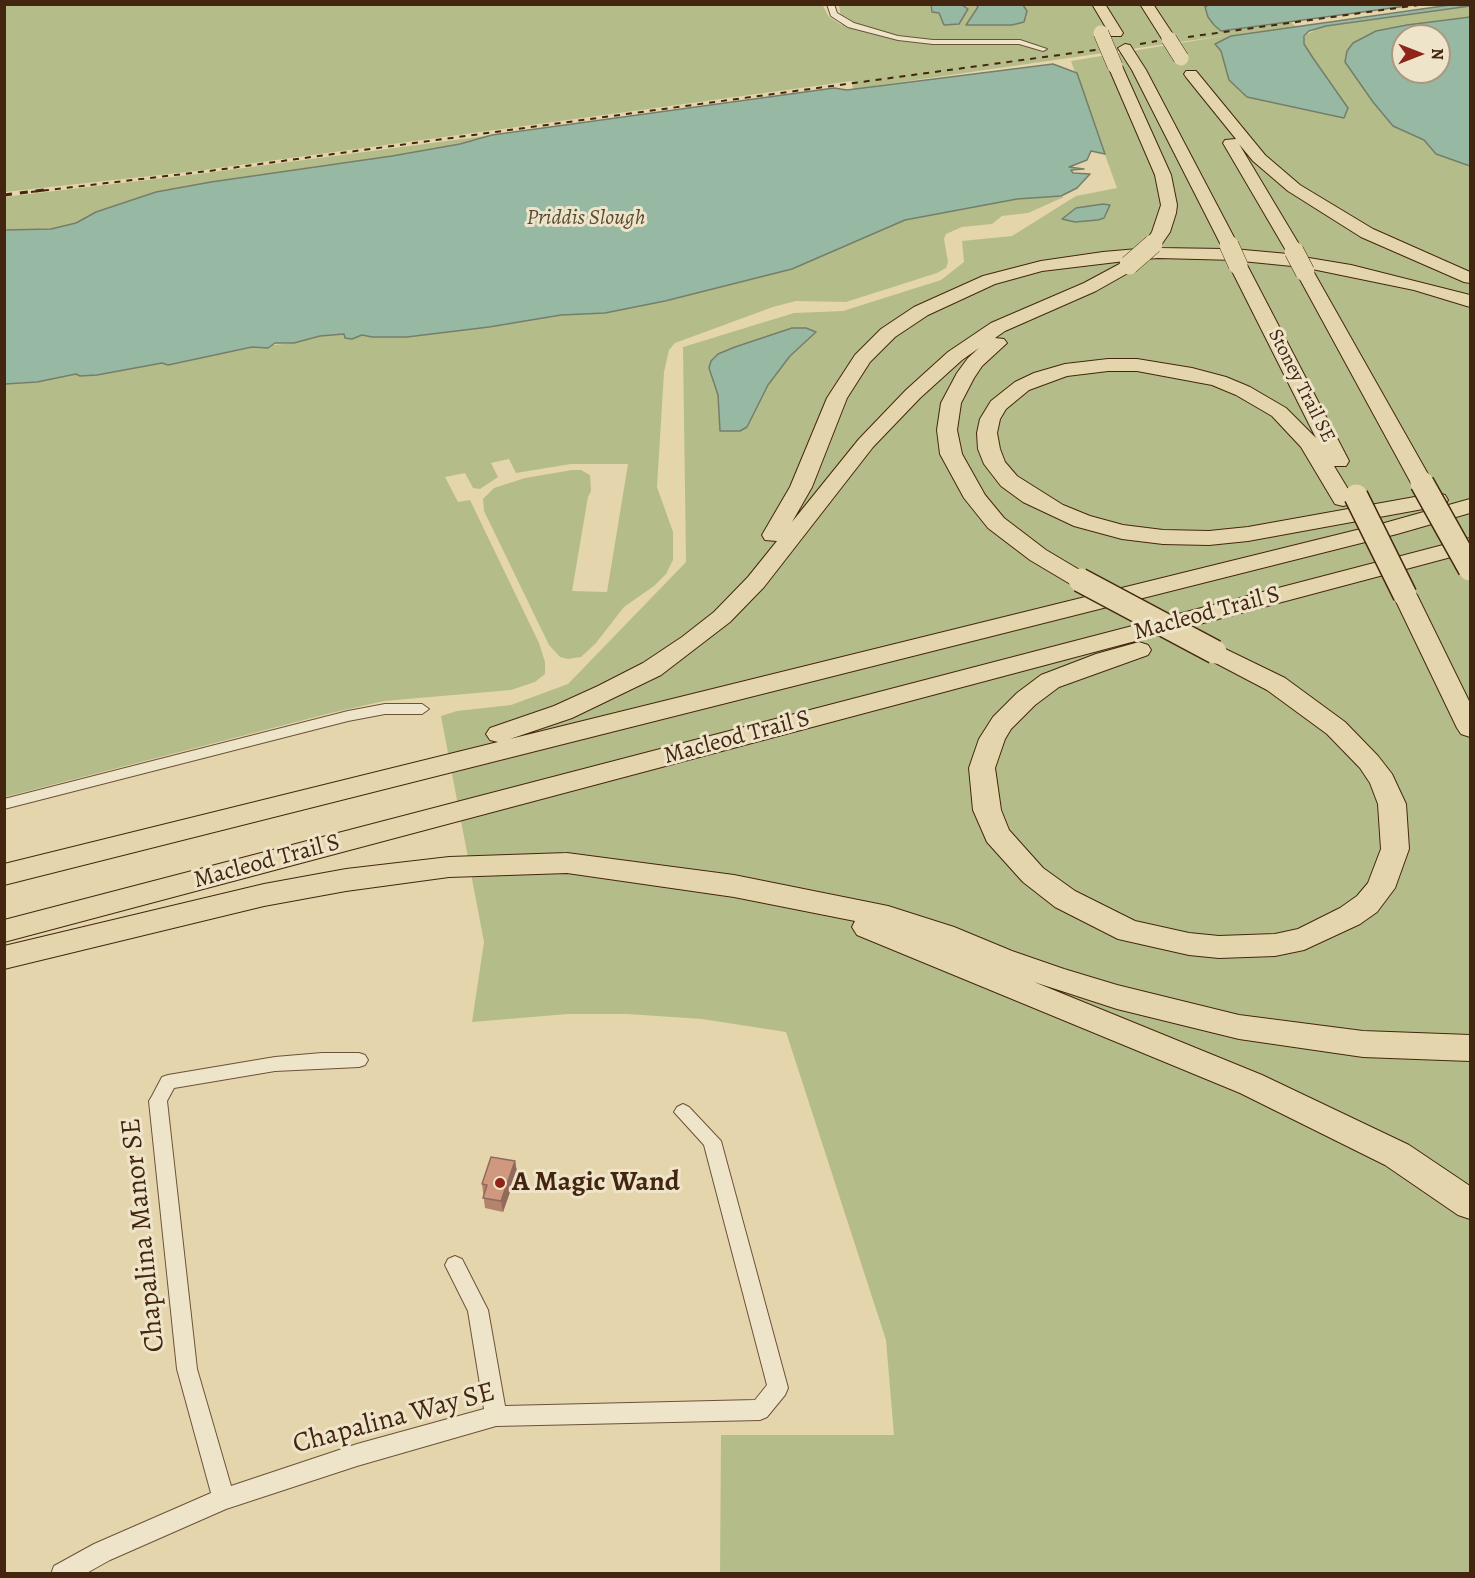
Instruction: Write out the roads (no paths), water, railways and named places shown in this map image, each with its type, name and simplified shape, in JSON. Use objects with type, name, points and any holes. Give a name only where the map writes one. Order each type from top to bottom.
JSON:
[{"type":"highway","points":[[1088,4],[1108,33]]},
{"type":"highway","points":[[1098,4],[1108,33],[1115,66],[1164,175],[1168,213],[1153,244],[1096,290],[1016,330],[975,362],[964,377],[951,404],[947,430],[951,454],[960,474],[984,511],[1013,538],[1080,580],[1215,651],[1276,684],[1336,728],[1370,762],[1383,781],[1392,804],[1395,849],[1381,888],[1367,904],[1350,916],[1304,939],[1275,945],[1189,944],[1128,931],[1065,899],[1033,875],[997,835],[987,810],[982,768],[992,739],[1012,710],[1050,681],[1105,660],[1470,555]]},
{"type":"highway","points":[[1146,4],[1191,74],[1294,251],[1470,569]]},
{"type":"highway","name":"Stoney Trail SE","points":[[1108,33],[1125,48],[1136,65],[1238,265],[1349,498]]},
{"type":"highway","points":[[1191,74],[1259,158],[1313,201],[1346,222],[1390,245],[1470,278]]},
{"type":"highway","points":[[1313,201],[1395,240],[1470,270]]},
{"type":"highway","points":[[652,669],[721,604],[754,562],[798,493],[837,398],[859,362],[879,341],[903,322],[932,304],[963,290],[1020,271],[1064,262],[1126,255],[1194,253],[1255,256],[1331,266],[1396,280],[1470,302]]},
{"type":"highway","points":[[237,816],[352,777],[486,738],[548,717],[607,693],[652,669],[698,637],[732,608],[756,582],[866,443],[913,394],[962,350],[998,327],[1090,287],[1125,267]]},
{"type":"highway","points":[[1470,494],[1248,534],[1209,538],[1163,537],[1122,532],[1082,521],[1030,497],[1010,481],[995,464],[989,449],[987,433],[990,419],[998,405],[1022,387],[1041,377],[1065,370],[1108,365],[1137,365],[1219,381],[1243,391],[1279,412],[1307,439],[1349,498],[1399,584],[1470,728]]},
{"type":"highway","name":"Macleod Trail S","points":[[4,875],[1389,529],[1470,506]]},
{"type":"highway","name":"Macleod Trail S","points":[[4,931],[1470,545]]},
{"type":"highway","points":[[4,958],[264,895],[346,880],[449,867],[567,863],[734,886],[888,917],[944,935],[1059,980],[1180,1014],[1239,1027],[1363,1044],[1470,1048]]},
{"type":"highway","points":[[734,886],[861,924],[1251,1084],[1396,1155],[1470,1204]]},
{"type":"street","points":[[830,4],[834,14],[851,25],[898,39],[933,42],[1020,42],[1043,49]]},
{"type":"street","points":[[4,804],[348,716],[385,709],[422,709]]},
{"type":"street","name":"Chapalina Manor SE","points":[[224,1500],[187,1369],[158,1101],[168,1082],[275,1064],[359,1060]]},
{"type":"street","name":"Chapalina Way SE","points":[[62,1574],[102,1552],[224,1500],[357,1455],[496,1416],[760,1410],[778,1388],[712,1142],[683,1112]]},
{"type":"street","points":[[455,1265],[478,1310],[496,1416]]},
{"type":"water","points":[[1210,4],[1414,5],[1221,31],[1208,17],[1205,7]]},
{"type":"water","points":[[931,5],[962,5],[968,9],[959,24],[944,25],[939,13],[932,12]]},
{"type":"water","points":[[976,5],[1023,5],[1027,11],[1024,22],[1012,25],[966,25],[978,7]]},
{"type":"water","points":[[1450,5],[1470,6],[1326,26],[1309,31],[1304,36],[1304,44],[1348,108],[1344,118],[1247,97],[1229,80],[1221,51],[1215,44],[1231,36]]},
{"type":"water","points":[[1470,17],[1470,166],[1436,154],[1424,140],[1393,126],[1345,62],[1347,51],[1353,43],[1376,31],[1391,28],[1391,84],[1451,84],[1451,24],[1415,24]]},
{"type":"water","name":"Priddis Slough","points":[[1053,64],[1077,73],[1105,154],[1091,151],[1087,160],[1069,167],[1084,169],[1071,170],[1073,173],[1090,174],[1077,188],[1061,196],[1017,199],[905,220],[792,269],[665,301],[605,313],[561,315],[407,337],[362,335],[352,339],[345,338],[344,334],[320,336],[294,343],[275,343],[268,348],[252,347],[168,365],[162,363],[97,375],[80,376],[76,374],[37,382],[5,384],[5,230],[51,229],[76,223],[96,212],[156,192],[392,156],[460,144],[492,135],[834,88],[847,90]]},
{"type":"water","points":[[1110,205],[1104,218],[1075,222],[1062,219],[1076,208]]},
{"type":"water","points":[[792,328],[806,328],[816,332],[790,356],[768,385],[747,427],[740,431],[720,431],[718,395],[709,368],[711,361],[718,354],[735,347]]},
{"type":"railway","points":[[1188,37],[1426,4]]},
{"type":"railway","points":[[1140,44],[1157,41]]},
{"type":"railway","points":[[31,192],[209,171],[1103,49]]},
{"type":"railway","points":[[4,195],[44,190]]},
{"type":"place","name":"A Magic Wand","points":[[500,1183]]}]
